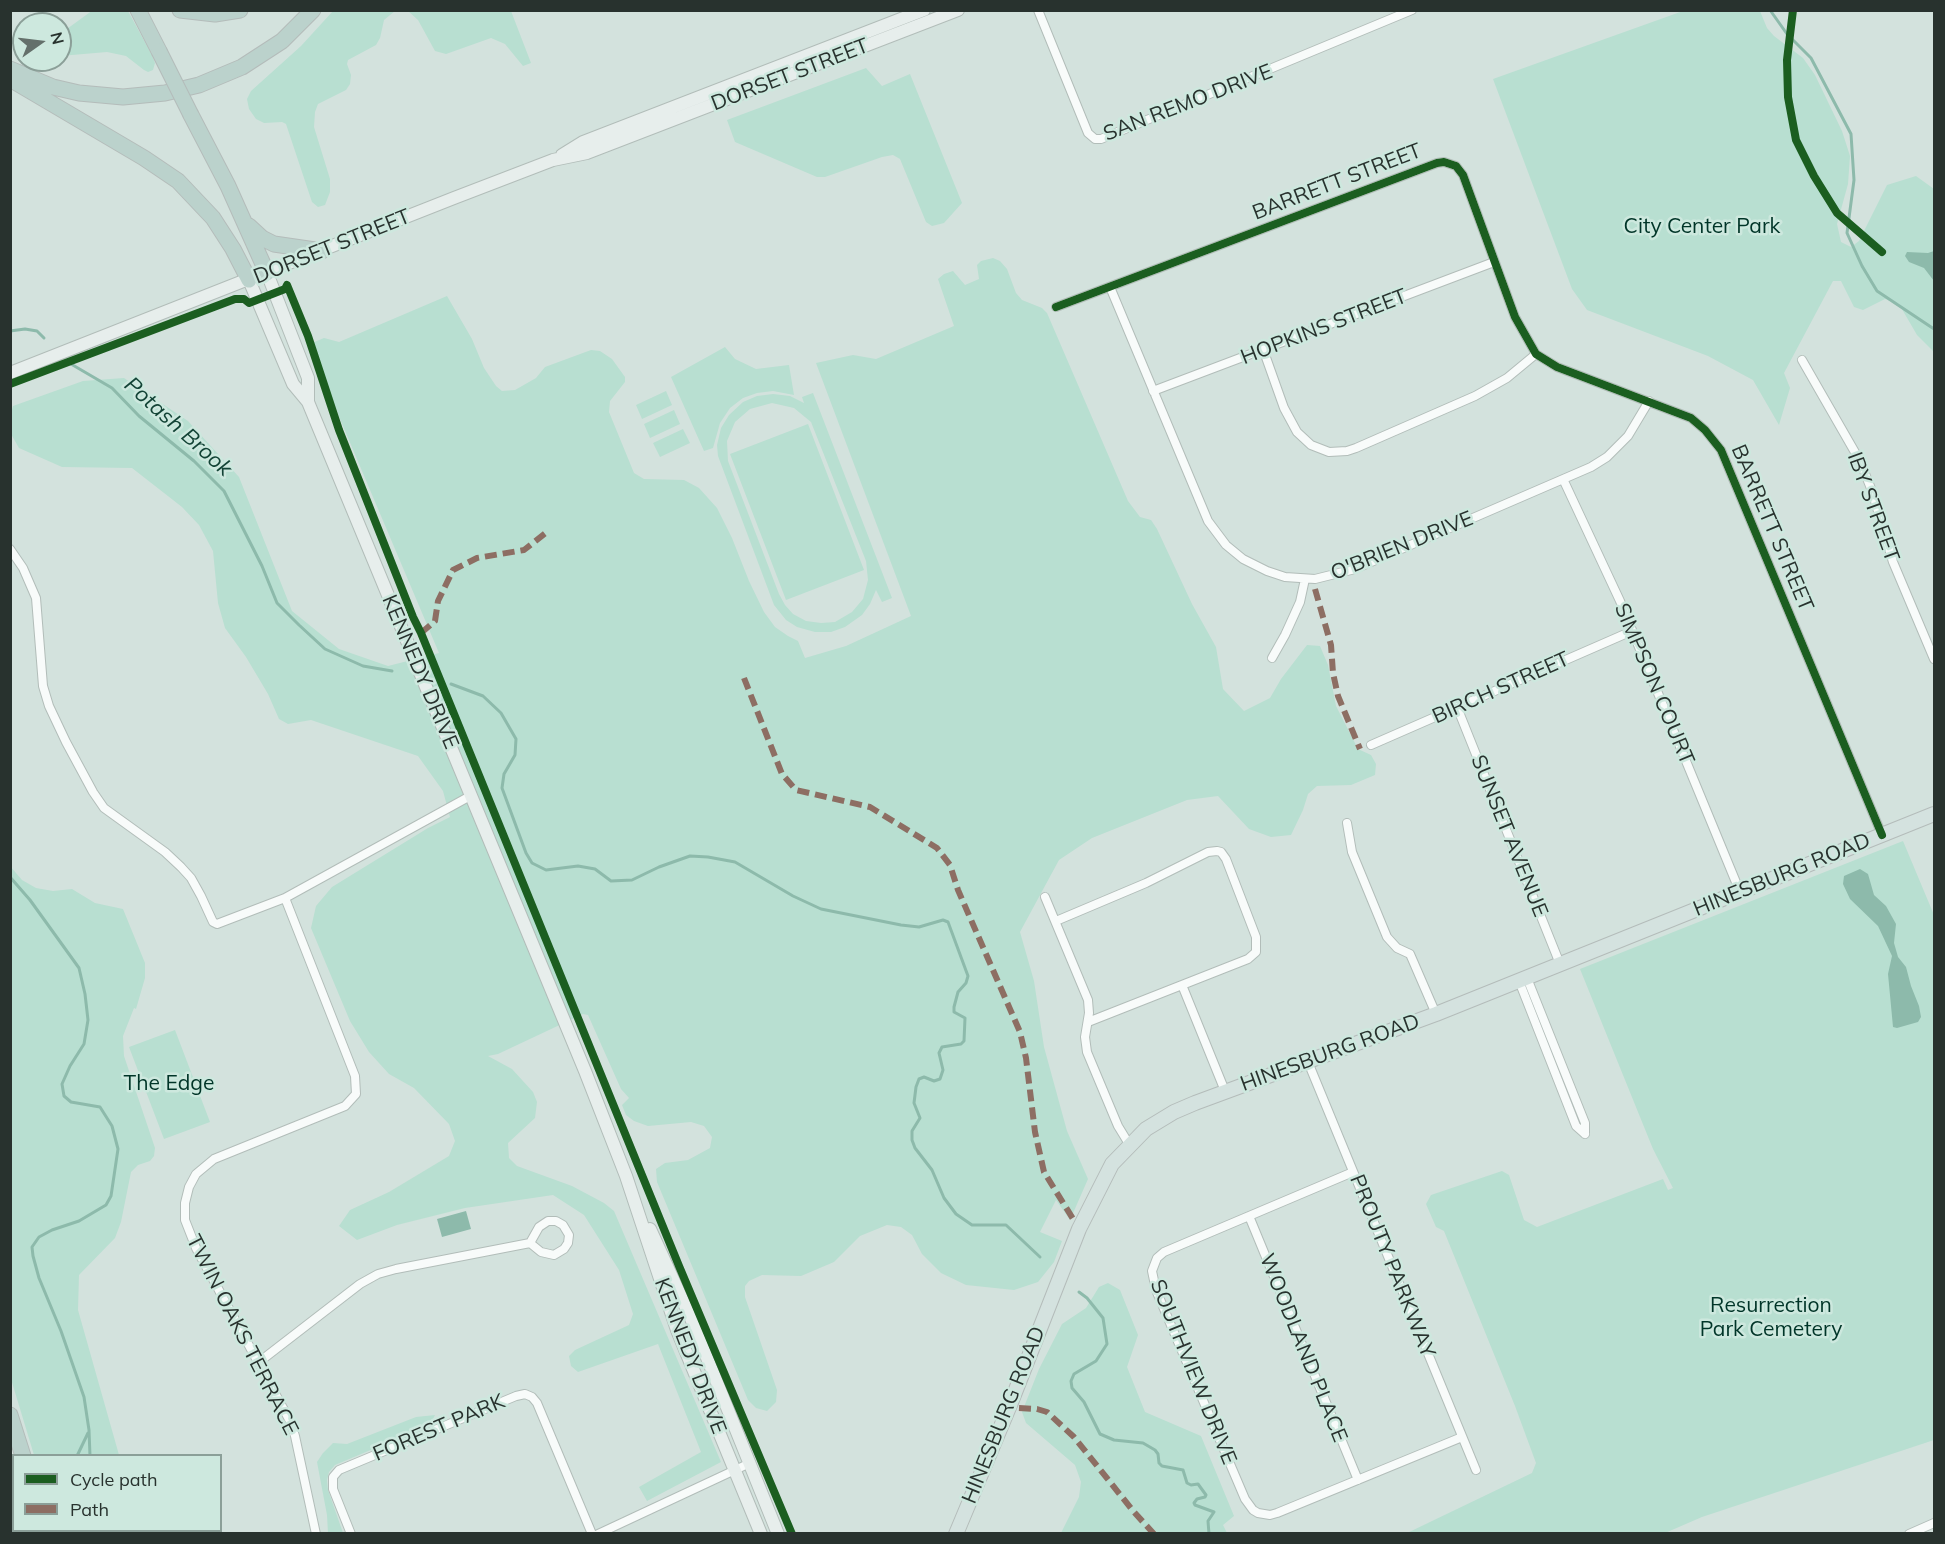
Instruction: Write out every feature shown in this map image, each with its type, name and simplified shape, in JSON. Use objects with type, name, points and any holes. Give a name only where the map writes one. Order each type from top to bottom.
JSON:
[{"type":"highway","points":[[138,10],[242,216],[267,273]]},
{"type":"highway","points":[[180,10],[215,14],[240,10]]},
{"type":"highway","points":[[10,69],[53,87],[91,95],[134,97],[175,91],[209,82],[252,61],[282,41],[313,10]]},
{"type":"highway","points":[[10,79],[144,158],[178,181],[213,218],[249,280]]},
{"type":"highway","points":[[242,216],[257,234],[274,244],[322,251]]},
{"type":"highway","points":[[10,1415],[23,1454]]},
{"type":"main road","name":"DORSET STREET","points":[[10,373],[553,160],[583,142],[924,10]]},
{"type":"main road","name":"DORSET STREET","points":[[553,160],[587,153],[958,10]]},
{"type":"main road","name":"KENNEDY DRIVE","points":[[267,273],[308,378],[308,402]]},
{"type":"main road","name":"KENNEDY DRIVE","points":[[249,280],[293,384],[308,402],[585,1071],[626,1176],[677,1330],[761,1533]]},
{"type":"main road","name":"HINESBURG ROAD","points":[[956,1533],[1010,1406],[1079,1229],[1105,1175],[1129,1144],[1146,1130],[1174,1112],[1225,1091],[1436,1014],[1935,814]]},
{"type":"main road","name":"KENNEDY DRIVE","points":[[626,1176],[693,1323],[778,1533]]},
{"type":"street","name":"SAN REMO DRIVE","points":[[1038,10],[1088,133],[1095,139],[1101,139],[1319,51],[1412,10]]},
{"type":"street","name":"BARRETT STREET","points":[[1056,307],[1444,162],[1456,166],[1463,175],[1515,317],[1536,354],[1557,367],[1691,418],[1711,436],[1721,450],[1882,835]]},
{"type":"street","name":"HOPKINS STREET","points":[[1153,391],[1494,262]]},
{"type":"street","name":"O'BRIEN DRIVE","points":[[1110,287],[1202,511],[1219,537],[1235,553],[1255,566],[1276,575],[1305,579],[1329,577],[1355,569],[1591,467],[1614,451],[1634,428],[1649,401]]},
{"type":"street","points":[[1263,349],[1284,408],[1297,432],[1311,445],[1329,452],[1356,448],[1486,391],[1507,378],[1536,354]]},
{"type":"street","name":"IBY STREET","points":[[1802,360],[1860,461],[1872,491],[1893,562],[1935,659]]},
{"type":"street","name":"SIMPSON COURT","points":[[1563,479],[1632,631],[1740,892]]},
{"type":"street","points":[[10,549],[23,568],[36,598],[43,686],[49,706],[93,792],[104,808],[165,852],[181,867],[191,878],[213,922],[217,924],[285,898],[472,795]]},
{"type":"street","points":[[1272,658],[1300,602],[1305,579]]},
{"type":"street","name":"BIRCH STREET","points":[[1371,745],[1632,631]]},
{"type":"street","name":"SUNSET AVENUE","points":[[1457,707],[1560,964]]},
{"type":"street","points":[[1347,823],[1352,852],[1387,937],[1396,948],[1410,954],[1436,1014]]},
{"type":"street","points":[[1056,921],[1146,883],[1208,852],[1221,852],[1226,859],[1252,926],[1257,948],[1248,959],[1088,1022]]},
{"type":"street","points":[[1045,897],[1089,1006],[1085,1037],[1087,1052],[1118,1126],[1129,1144]]},
{"type":"street","name":"TWIN OAKS TERRACE","points":[[285,898],[355,1076],[356,1094],[345,1106],[214,1159],[196,1174],[189,1187],[185,1203],[185,1220],[190,1234],[286,1412],[293,1429],[316,1533]]},
{"type":"street","points":[[1523,979],[1585,1123],[1585,1134],[1576,1126],[1523,979]]},
{"type":"street","points":[[1182,985],[1225,1091]]},
{"type":"street","name":"PROUTY PARKWAY","points":[[1308,1062],[1476,1470]]},
{"type":"street","name":"SOUTHVIEW DRIVE","points":[[1353,1172],[1164,1251],[1157,1258],[1152,1271],[1156,1290],[1245,1499],[1253,1510],[1270,1515],[1358,1480]]},
{"type":"street","name":"WOODLAND PLACE","points":[[1249,1216],[1358,1480]]},
{"type":"street","points":[[259,1362],[360,1284],[378,1274],[530,1243],[542,1252],[554,1255],[564,1249],[569,1235],[560,1223],[548,1221],[539,1227],[530,1243]]},
{"type":"street","name":"FOREST PARK","points":[[351,1533],[333,1489],[333,1477],[339,1470],[525,1394],[537,1403],[592,1533]]},
{"type":"street","points":[[1358,1480],[1462,1437]]},
{"type":"street","points":[[598,1533],[750,1463]]},
{"type":"street","points":[[1909,1533],[1935,1523]]},
{"type":"green space","points":[[93,10],[128,11],[152,55],[155,63],[153,70],[148,72],[126,56],[107,52],[72,55],[72,25]]},
{"type":"green space","points":[[333,11],[395,11],[384,20],[376,45],[348,60],[351,75],[350,84],[346,90],[318,104],[314,127],[330,179],[330,192],[325,205],[318,207],[312,202],[286,124],[282,122],[264,123],[256,119],[249,109],[247,99],[251,91],[301,46]]},
{"type":"green space","points":[[408,11],[511,11],[531,63],[523,66],[505,44],[491,38],[446,54],[435,51],[418,20]]},
{"type":"green space","name":"City Center Park","points":[[1683,11],[1760,11],[1767,28],[1803,58],[1815,75],[1842,131],[1850,156],[1848,184],[1837,224],[1841,242],[1851,247],[1859,241],[1887,185],[1916,176],[1934,189],[1934,352],[1917,335],[1899,304],[1885,299],[1863,310],[1854,307],[1841,281],[1833,281],[1784,373],[1790,388],[1779,425],[1753,380],[1708,356],[1587,310],[1572,289],[1493,79]]},
{"type":"green space","points":[[866,68],[882,86],[910,74],[962,203],[944,223],[932,226],[926,222],[900,159],[893,155],[825,177],[817,177],[735,142],[727,120]]},
{"type":"green space","points":[[993,258],[1000,261],[1007,269],[1016,293],[1022,300],[1042,308],[1047,313],[1128,501],[1140,517],[1151,520],[1157,529],[1192,604],[1216,647],[1223,689],[1244,711],[1270,698],[1281,679],[1307,645],[1320,646],[1328,665],[1336,706],[1358,749],[1371,755],[1376,764],[1375,775],[1351,785],[1317,786],[1308,794],[1291,835],[1271,837],[1249,829],[1218,796],[1187,800],[1092,838],[1059,860],[1020,932],[1034,981],[1044,1047],[1067,1131],[1088,1179],[1070,1220],[1056,1200],[1040,1232],[1062,1241],[1054,1262],[1038,1282],[1014,1290],[966,1285],[941,1273],[922,1254],[912,1235],[901,1227],[887,1225],[860,1236],[834,1262],[801,1276],[762,1275],[749,1281],[745,1286],[745,1297],[777,1390],[776,1402],[767,1411],[756,1408],[748,1400],[657,1182],[656,1169],[665,1163],[688,1160],[710,1148],[712,1137],[704,1126],[691,1122],[648,1126],[626,1115],[622,1105],[629,1098],[621,1089],[588,1015],[583,1014],[498,1054],[488,1056],[512,1069],[533,1092],[537,1102],[535,1118],[508,1143],[509,1158],[517,1166],[572,1186],[614,1211],[721,1462],[647,1501],[639,1487],[701,1452],[658,1344],[578,1372],[571,1366],[569,1356],[575,1350],[629,1325],[633,1314],[619,1270],[584,1215],[553,1195],[465,1208],[397,1225],[357,1240],[339,1226],[350,1210],[389,1192],[449,1156],[455,1141],[449,1124],[414,1088],[389,1074],[369,1052],[350,1021],[311,928],[316,906],[332,887],[450,817],[443,791],[418,756],[311,720],[288,724],[279,719],[268,694],[225,628],[218,603],[213,551],[199,525],[182,507],[132,468],[62,467],[19,448],[11,434],[10,416],[13,406],[83,381],[124,378],[188,421],[239,477],[292,611],[339,649],[388,666],[439,653],[340,419],[312,343],[324,338],[339,342],[447,296],[472,339],[484,368],[502,391],[515,390],[536,378],[545,367],[591,350],[600,351],[612,359],[625,377],[625,382],[610,401],[609,412],[634,473],[644,479],[684,480],[699,488],[717,508],[764,612],[775,627],[798,641],[805,658],[846,646],[911,616],[816,363],[853,355],[876,359],[954,326],[938,279],[953,271],[965,285],[979,279],[977,265],[981,261]]},
{"type":"green space","points":[[725,347],[735,359],[756,369],[789,365],[794,395],[773,391],[743,398],[730,408],[720,423],[713,448],[704,451],[671,377]]},
{"type":"green space","points":[[666,391],[672,405],[642,419],[636,405]]},
{"type":"green space","points":[[813,393],[892,598],[882,602],[876,590],[862,615],[845,627],[831,632],[815,632],[797,627],[786,620],[774,605],[718,456],[717,445],[721,428],[729,415],[743,402],[757,396],[773,394],[790,396],[804,403],[802,397]],"holes":[[[772,403],[794,408],[811,422],[866,561],[868,580],[863,599],[852,612],[835,622],[806,621],[793,614],[785,605],[728,461],[727,441],[735,422],[750,409]]]},
{"type":"green space","points":[[674,410],[680,424],[650,438],[644,424]]},
{"type":"green space","points":[[808,424],[864,570],[786,600],[730,454]]},
{"type":"green space","points":[[683,429],[690,443],[660,457],[653,443]]},
{"type":"green space","name":"Resurrection Park Cemetery","points":[[1903,841],[1934,915],[1934,1440],[1702,1517],[1665,1533],[1405,1534],[1532,1473],[1536,1463],[1444,1231],[1436,1227],[1426,1204],[1431,1195],[1502,1171],[1509,1175],[1524,1220],[1537,1227],[1663,1179],[1668,1190],[1673,1188],[1653,1149],[1580,969]]},
{"type":"green space","points":[[10,866],[22,880],[36,888],[53,891],[72,889],[95,903],[123,909],[145,963],[145,978],[136,1009],[134,1008],[123,1036],[124,1056],[155,1148],[154,1156],[150,1161],[138,1165],[131,1172],[121,1222],[115,1238],[79,1275],[78,1310],[119,1454],[34,1454],[11,1379]]},
{"type":"green space","name":"The Edge","points":[[175,1030],[210,1122],[164,1139],[129,1047]]},
{"type":"green space","points":[[1108,1283],[1120,1290],[1138,1335],[1127,1367],[1145,1412],[1201,1436],[1234,1516],[1223,1525],[1227,1533],[1061,1533],[1079,1497],[1081,1482],[1075,1465],[1026,1423],[1022,1412],[1039,1369],[1062,1324],[1086,1308],[1099,1287]]},
{"type":"green space","points":[[435,1415],[430,1425],[335,1465],[329,1472],[328,1490],[343,1533],[328,1533],[317,1462],[323,1453],[333,1443],[347,1444],[416,1417]]},
{"type":"shaded area","points":[[1934,251],[1934,281],[1924,268],[1909,262],[1905,256],[1907,252]]},
{"type":"shaded area","points":[[1860,869],[1868,874],[1874,895],[1886,906],[1896,924],[1894,943],[1898,957],[1906,967],[1919,1006],[1921,1017],[1918,1022],[1893,1027],[1888,974],[1892,956],[1878,926],[1850,899],[1843,884],[1844,876]]},
{"type":"shaded area","points":[[466,1211],[471,1229],[442,1237],[437,1219]]},
{"type":"waterway","points":[[1770,10],[1787,34],[1811,58],[1851,134],[1854,180],[1847,233],[1862,266],[1877,291],[1934,329]]},
{"type":"waterway","name":"Potash Brook","points":[[10,331],[25,329],[37,331],[44,338]]},
{"type":"waterway","name":"Potash Brook","points":[[71,364],[112,388],[139,416],[194,461],[224,491],[262,566],[277,603],[299,625],[325,649],[363,666],[392,671]]},
{"type":"waterway","name":"Potash Brook","points":[[451,684],[483,696],[501,713],[516,739],[515,755],[504,774],[502,788],[526,853],[532,863],[546,870],[578,866],[595,869],[611,881],[632,880],[690,856],[708,857],[735,862],[793,896],[821,909],[919,927],[943,920],[948,922],[968,976],[966,983],[958,992],[954,1007],[954,1012],[965,1018],[964,1041],[961,1044],[942,1047],[939,1053],[943,1070],[940,1079],[934,1081],[924,1077],[919,1079],[914,1103],[920,1118],[912,1131],[912,1140],[915,1148],[932,1170],[944,1198],[956,1214],[972,1225],[1006,1225],[1040,1257]]},
{"type":"waterway","points":[[10,877],[30,900],[79,968],[88,1020],[84,1044],[62,1084],[64,1096],[71,1102],[100,1107],[112,1126],[118,1149],[111,1196],[106,1205],[79,1221],[39,1237],[32,1247],[39,1278],[61,1331],[84,1397],[90,1454]]},
{"type":"waterway","name":"Potash Brook","points":[[1079,1292],[1087,1298],[1103,1318],[1107,1344],[1096,1361],[1074,1374],[1071,1381],[1072,1388],[1084,1402],[1100,1434],[1114,1440],[1143,1443],[1155,1450],[1162,1466],[1183,1470],[1187,1483],[1198,1484],[1206,1495],[1197,1499],[1195,1505],[1214,1512],[1208,1521],[1209,1534]]},
{"type":"waterway","points":[[78,1454],[88,1433]]},
{"type":"marked path","points":[[421,633],[435,621],[438,601],[453,570],[477,558],[524,550],[547,532]]},
{"type":"marked path","points":[[1315,589],[1331,645],[1333,673],[1338,696],[1360,749]]},
{"type":"marked path","points":[[744,678],[782,774],[796,790],[870,807],[937,848],[950,865],[958,890],[1020,1032],[1026,1058],[1035,1132],[1044,1172],[1075,1222]]},
{"type":"marked path","points":[[1019,1408],[1047,1412],[1074,1437],[1154,1534]]},
{"type":"cycle path","points":[[1793,10],[1787,60],[1788,97],[1796,140],[1814,176],[1837,213],[1882,252]]},
{"type":"cycle path","points":[[1056,307],[1437,163],[1444,162],[1456,166],[1463,175],[1515,317],[1536,354],[1557,367],[1691,418],[1705,430],[1721,450],[1882,835]]},
{"type":"cycle path","points":[[10,384],[235,299],[244,299],[249,303],[285,289],[287,285],[308,336],[339,430],[413,617],[679,1266],[792,1534]]}]
